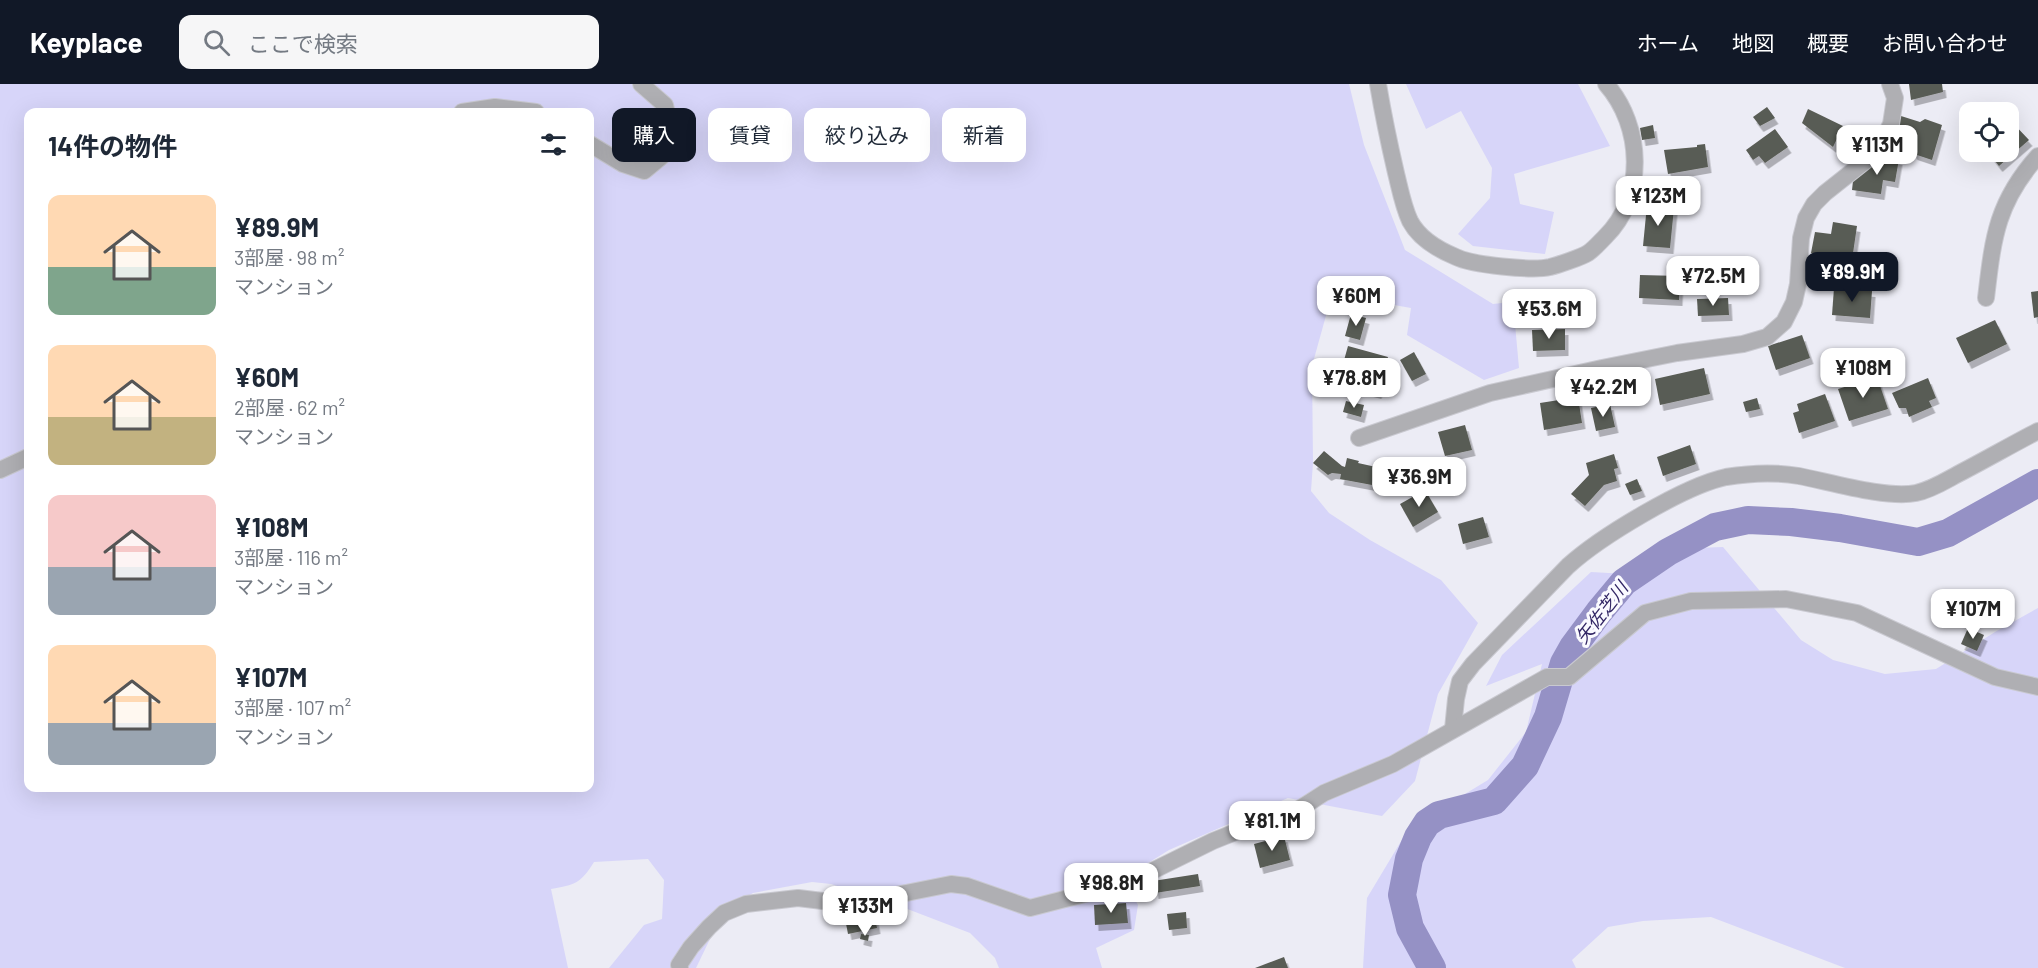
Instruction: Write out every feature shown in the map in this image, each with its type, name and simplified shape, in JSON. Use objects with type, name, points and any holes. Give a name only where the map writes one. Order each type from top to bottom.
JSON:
[{"type":"street","points":[[594,146],[622,164],[644,171],[662,156],[671,132],[665,105],[642,84]]},
{"type":"street","points":[[1378,84],[1386,131],[1411,222],[1430,244],[1457,258],[1528,268],[1550,267],[1589,253],[1610,232],[1625,208],[1633,182],[1636,153],[1629,122],[1606,84]]},
{"type":"street","points":[[1359,438],[1490,393],[1602,368],[1677,353],[1743,344],[1767,337],[1784,322],[1794,302],[1798,284],[1801,238],[1806,218],[1814,204],[1878,151],[1891,124],[1894,98],[1890,84]]},
{"type":"street","points":[[1986,298],[1993,240],[2000,216],[2022,174],[2038,156]]},
{"type":"street","points":[[1453,729],[1460,681],[1473,664],[1568,566],[1636,519],[1690,490],[1726,477],[1766,473],[1796,476],[1890,494],[1916,493],[1936,485],[2038,430]]},
{"type":"street","points":[[0,470],[24,459]]},
{"type":"street","points":[[680,968],[679,965],[709,927],[724,913],[746,903],[798,898],[839,903],[870,900],[951,884],[967,886],[1030,908],[1092,892],[1149,873],[1213,841],[1268,819],[1293,813],[1324,793],[1392,764],[1547,677],[1569,677],[1645,613],[1691,601],[1786,599],[1857,612],[1995,678],[2038,687]]},
{"type":"shaded area","points":[[0,84],[1349,84],[1364,145],[1405,250],[1493,304],[1571,295],[1570,317],[1515,324],[1519,368],[1484,380],[1407,335],[1411,308],[1332,294],[1312,366],[1311,491],[1329,513],[1370,540],[1441,580],[1478,623],[1438,694],[1415,781],[1382,816],[1288,798],[1169,850],[1124,878],[1138,905],[1134,930],[1096,948],[1102,968],[999,968],[995,958],[970,933],[897,905],[831,884],[812,882],[753,893],[724,910],[696,968],[609,968],[644,925],[662,919],[664,880],[648,859],[594,862],[577,882],[551,889],[568,968],[0,968]]},
{"type":"shaded area","points":[[1406,84],[1578,84],[1610,146],[1514,174],[1520,204],[1554,212],[1545,254],[1473,246],[1458,234],[1490,198],[1492,168],[1461,111],[1426,129]]},
{"type":"shaded area","points":[[1723,547],[1801,640],[1833,660],[1885,674],[1936,669],[2038,608],[2038,968],[1845,968],[1711,917],[1643,921],[1608,927],[1572,960],[1576,968],[1363,968],[1367,898],[1409,828],[1488,780],[1526,732],[1542,664],[1486,686],[1502,655],[1591,572],[1644,575],[1696,548]]},
{"type":"building","points":[[1909,84],[1942,84],[1943,92],[1911,100]]},
{"type":"building","points":[[1767,107],[1775,118],[1760,126],[1753,117]]},
{"type":"building","points":[[1808,109],[1843,126],[1833,147],[1802,123]]},
{"type":"building","points":[[1901,116],[1920,122],[1925,119],[1942,125],[1932,160],[1914,154],[1908,141],[1894,137]]},
{"type":"building","points":[[1653,125],[1655,138],[1642,140],[1640,128]]},
{"type":"building","points":[[1775,129],[1788,147],[1765,163],[1759,156],[1753,160],[1746,150]]},
{"type":"building","points":[[2019,129],[2029,140],[2019,149]]},
{"type":"building","points":[[1705,144],[1708,167],[1668,174],[1664,150],[1697,147],[1697,145]]},
{"type":"building","points":[[1884,156],[1899,159],[1895,182],[1883,180],[1881,194],[1852,190],[1853,181]]},
{"type":"building","points":[[1647,205],[1674,208],[1670,248],[1643,246]]},
{"type":"building","points":[[1833,222],[1857,226],[1852,260],[1811,253],[1815,232],[1831,234]]},
{"type":"building","points":[[1640,275],[1680,276],[1679,300],[1639,298]]},
{"type":"building","points":[[1834,288],[1872,291],[1870,318],[1832,315]]},
{"type":"building","points":[[2038,291],[2038,317],[2034,318],[2031,292]]},
{"type":"building","points":[[1728,298],[1729,315],[1698,316],[1697,299]]},
{"type":"building","points":[[1351,314],[1366,318],[1360,340],[1345,336]]},
{"type":"building","points":[[1995,320],[2007,344],[1968,363],[1956,338]]},
{"type":"building","points":[[1565,329],[1565,350],[1533,351],[1532,330]]},
{"type":"building","points":[[1802,335],[1810,358],[1776,370],[1768,346]]},
{"type":"building","points":[[1348,346],[1388,357],[1378,393],[1358,388],[1361,376],[1341,371]]},
{"type":"building","points":[[1414,352],[1426,374],[1412,381],[1400,360]]},
{"type":"building","points":[[1704,368],[1710,394],[1660,405],[1655,379]]},
{"type":"building","points":[[1877,377],[1888,409],[1849,421],[1838,389]]},
{"type":"building","points":[[1928,378],[1936,398],[1929,401],[1932,407],[1909,417],[1906,408],[1899,408],[1892,393]]},
{"type":"building","points":[[1825,394],[1835,421],[1799,433],[1793,413],[1799,411],[1797,404]]},
{"type":"building","points":[[1578,397],[1582,423],[1544,430],[1540,403]]},
{"type":"building","points":[[1757,398],[1760,409],[1746,412],[1743,402]]},
{"type":"building","points":[[1346,401],[1364,405],[1361,417],[1343,412]]},
{"type":"building","points":[[1610,404],[1615,427],[1596,431],[1591,408]]},
{"type":"building","points":[[1465,425],[1472,450],[1445,456],[1438,432]]},
{"type":"building","points":[[1690,445],[1696,464],[1663,476],[1657,457]]},
{"type":"building","points":[[1324,451],[1345,467],[1347,458],[1376,467],[1372,485],[1340,479],[1341,474],[1328,475],[1313,463]]},
{"type":"building","points":[[1614,454],[1618,468],[1614,469],[1617,481],[1604,485],[1585,506],[1571,494],[1589,475],[1586,463]]},
{"type":"building","points":[[1637,479],[1642,491],[1630,495],[1625,484]]},
{"type":"building","points":[[1425,490],[1438,512],[1413,527],[1400,504]]},
{"type":"building","points":[[1483,517],[1489,537],[1463,544],[1458,524]]},
{"type":"building","points":[[1968,628],[1984,635],[1977,651],[1961,644]]},
{"type":"building","points":[[1284,836],[1290,860],[1260,868],[1254,844]]},
{"type":"building","points":[[1198,874],[1200,886],[1155,893],[1153,881]]},
{"type":"building","points":[[872,902],[877,928],[848,934],[843,908]]},
{"type":"building","points":[[1126,903],[1128,923],[1095,925],[1094,905]]},
{"type":"building","points":[[1186,912],[1187,928],[1169,930],[1167,914]]},
{"type":"building","points":[[861,934],[869,935],[868,941],[860,939]]},
{"type":"building","points":[[1284,957],[1288,968],[1255,968]]},
{"type":"waterway","name":"矢佐芝川","points":[[1432,968],[1410,928],[1402,895],[1409,859],[1418,837],[1427,823],[1439,815],[1494,801],[1525,766],[1548,717],[1564,663],[1573,647],[1624,582],[1668,552],[1715,527],[1748,520],[1791,522],[1918,542],[1948,533],[2038,483]]}]
